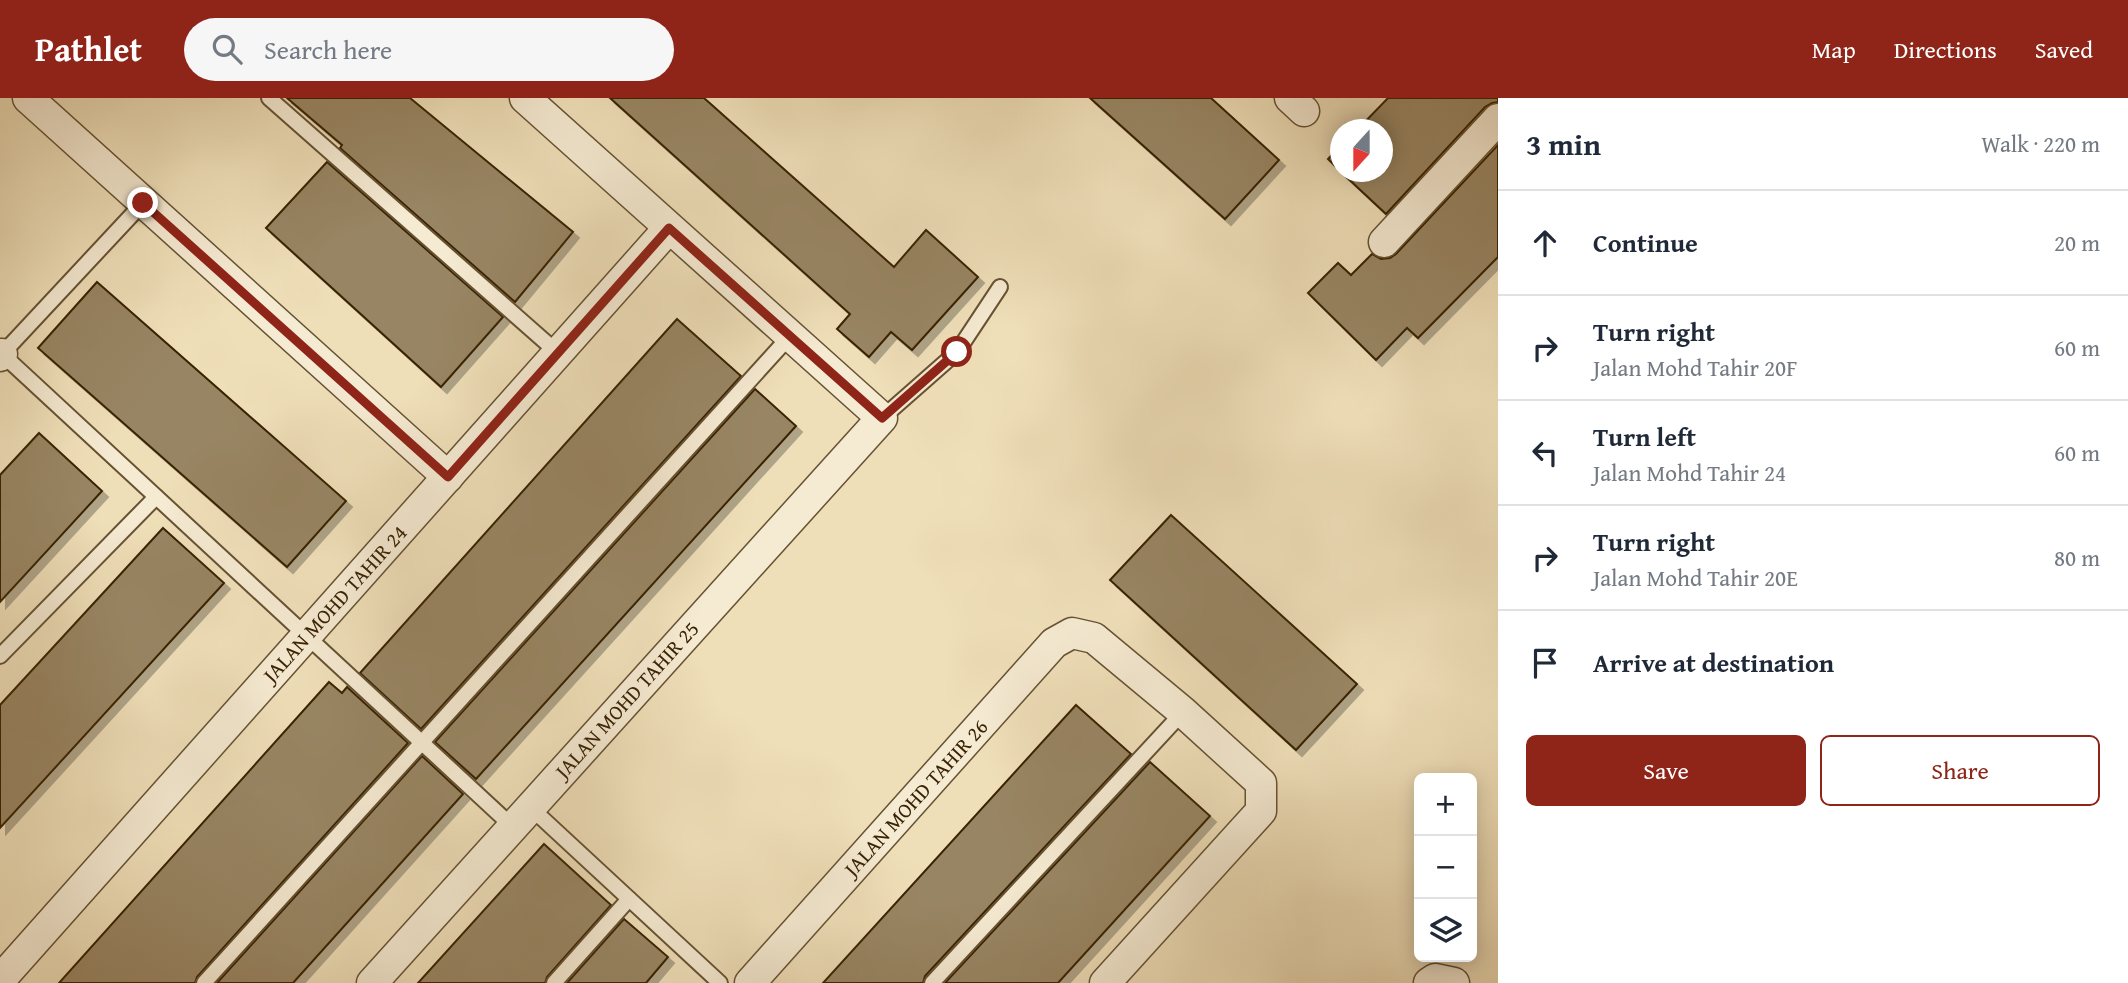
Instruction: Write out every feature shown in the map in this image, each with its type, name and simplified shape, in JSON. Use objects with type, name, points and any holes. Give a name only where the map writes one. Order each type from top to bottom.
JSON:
[{"type":"street","points":[[28,98],[448,477]]},
{"type":"street","points":[[525,98],[882,418]]},
{"type":"street","points":[[1384,242],[1498,118]]},
{"type":"street","name":"JALAN MOHD TAHIR 24","points":[[2,975],[669,228]]},
{"type":"street","name":"JALAN MOHD TAHIR 25","points":[[372,983],[882,418]]},
{"type":"street","name":"JALAN MOHD TAHIR 26","points":[[750,983],[1054,643],[1072,633],[1094,638],[1183,712]]},
{"type":"street","points":[[1104,983],[1261,811],[1261,783],[1183,712]]},
{"type":"street","points":[[1429,983],[1436,979],[1454,983]]},
{"type":"lane","points":[[269,98],[558,353]]},
{"type":"lane","points":[[143,203],[1,355],[421,742],[629,899],[720,983]]},
{"type":"lane","points":[[882,418],[957,352],[1000,287]]},
{"type":"lane","points":[[204,983],[790,336]]},
{"type":"lane","points":[[0,656],[156,497]]},
{"type":"lane","points":[[932,983],[1183,712]]},
{"type":"lane","points":[[554,983],[629,899]]},
{"type":"building","points":[[287,98],[410,98],[573,232],[515,302]]},
{"type":"building","points":[[610,98],[704,98],[894,267],[926,230],[978,277],[912,350],[891,332],[869,357],[837,329],[850,314]]},
{"type":"building","points":[[1090,98],[1211,98],[1279,160],[1225,219]]},
{"type":"building","points":[[1388,98],[1498,98],[1498,102],[1485,107],[1386,214],[1352,182],[1393,182],[1393,119],[1368,119]]},
{"type":"building","points":[[1498,145],[1498,257],[1418,338],[1407,328],[1376,360],[1308,293],[1338,263],[1351,275],[1372,254],[1381,259],[1396,254]]},
{"type":"building","points":[[327,162],[503,317],[441,387],[266,228]]},
{"type":"building","points":[[97,282],[346,501],[287,567],[38,348]]},
{"type":"building","points":[[677,319],[741,376],[421,729],[360,673]]},
{"type":"building","points":[[755,389],[796,426],[476,779],[435,742]]},
{"type":"building","points":[[39,433],[102,491],[0,602],[0,475]]},
{"type":"building","points":[[1171,515],[1357,684],[1296,750],[1110,580]]},
{"type":"building","points":[[163,528],[224,583],[0,828],[0,705]]},
{"type":"building","points":[[329,682],[342,693],[347,687],[408,743],[197,977],[195,983],[59,983]]},
{"type":"building","points":[[1076,705],[1131,754],[925,976],[923,983],[823,983]]},
{"type":"building","points":[[422,756],[463,794],[293,983],[217,983]]},
{"type":"building","points":[[1150,762],[1210,816],[1058,983],[945,983]]},
{"type":"building","points":[[544,844],[611,905],[547,977],[545,983],[418,983]]},
{"type":"building","points":[[624,919],[668,957],[646,983],[567,983]]},
{"type":"route","points":[[143,203],[448,477],[669,228],[882,418],[957,352]]}]
